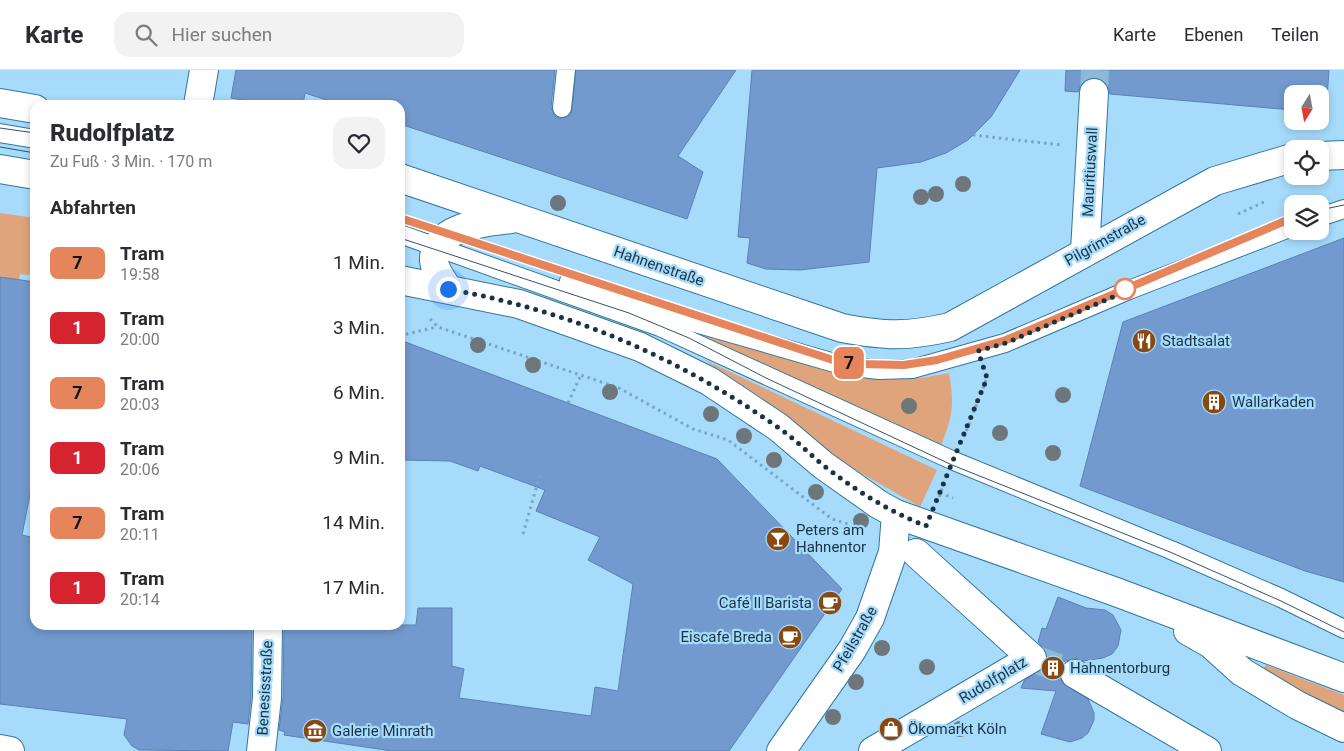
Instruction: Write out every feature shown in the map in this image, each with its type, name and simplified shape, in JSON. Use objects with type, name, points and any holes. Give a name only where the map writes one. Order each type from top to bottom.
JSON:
[{"type":"main road","points":[[199,100],[204,70]]},
{"type":"main road","name":"Mauritiuswall","points":[[1085,251],[1094,93]]},
{"type":"main road","points":[[0,103],[30,108]]},
{"type":"main road","points":[[1329,156],[1344,155]]},
{"type":"main road","name":"Pilgrimstraße","points":[[923,333],[950,327],[1215,181],[1284,160]]},
{"type":"main road","points":[[0,170],[30,174]]},
{"type":"main road","name":"Hahnenstraße","points":[[405,180],[842,328],[882,335],[923,333]]},
{"type":"main road","points":[[448,289],[437,271],[434,260],[442,242],[474,224],[518,218]]},
{"type":"main road","points":[[405,281],[519,304],[640,346],[709,381],[778,427],[823,465],[878,504],[902,536],[926,526],[1116,592],[1344,678]]},
{"type":"main road","name":"Pfeilstraße","points":[[781,751],[852,650],[870,618],[893,552],[902,536]]},
{"type":"main road","name":"Rudolfplatz","points":[[873,751],[1032,658],[902,536]]},
{"type":"main road","points":[[1116,592],[1211,644],[1242,672],[1297,705],[1344,728]]},
{"type":"main road","name":"Benesisstraße","points":[[261,751],[267,698],[268,630]]},
{"type":"main road","points":[[1075,674],[1207,751]]},
{"type":"main road","points":[[0,749],[10,751]]},
{"type":"lane","points":[[562,108],[566,70]]},
{"type":"lane","points":[[0,133],[30,138]]},
{"type":"lane","points":[[0,144],[30,148]]},
{"type":"lane","points":[[1329,214],[1344,209]]},
{"type":"lane","points":[[405,226],[660,327],[954,462],[1213,568],[1282,598],[1344,629]]},
{"type":"lane","points":[[405,235],[442,242],[684,320],[845,366],[879,370],[912,369],[1006,343],[1129,290],[1284,230]]},
{"type":"path","points":[[973,135],[1069,146]]},
{"type":"path","points":[[1238,214],[1270,199]]},
{"type":"path","points":[[405,333],[438,327],[619,388],[693,429],[728,440],[832,518],[902,536]]},
{"type":"path","points":[[926,526],[987,378],[978,351]]},
{"type":"path","points":[[568,403],[581,375]]},
{"type":"path","points":[[523,534],[541,471]]},
{"type":"path","points":[[940,492],[953,498]]},
{"type":"shaded area","points":[[0,213],[30,217],[30,275],[20,274],[19,280],[0,277]]},
{"type":"shaded area","points":[[678,325],[857,374],[889,379],[921,378],[949,373],[952,404],[940,449]]},
{"type":"shaded area","points":[[703,359],[937,470],[920,507],[828,454],[807,432],[775,407]]},
{"type":"shaded area","points":[[1266,665],[1344,695],[1344,715],[1265,672],[1263,668]]},
{"type":"building","points":[[236,70],[555,70],[551,107],[555,116],[561,119],[570,115],[572,110],[576,70],[736,70],[678,156],[703,172],[687,219],[405,126],[405,100],[327,100],[305,93],[304,100],[243,100],[231,98]]},
{"type":"building","points":[[752,70],[1020,70],[991,117],[968,140],[946,153],[921,162],[877,168],[869,262],[800,270],[766,269],[747,263],[750,238],[738,237]]},
{"type":"building","points":[[1066,70],[1329,70],[1328,85],[1284,85],[1284,109],[1110,94],[1108,86],[1103,80],[1095,77],[1087,79],[1081,85],[1078,92],[1065,91]]},
{"type":"building","name":"Wallarkaden","points":[[1344,238],[1344,582],[1305,571],[1080,486],[1123,322]]},
{"type":"building","points":[[0,277],[30,281],[30,494],[22,535],[30,537],[30,630],[252,630],[251,697],[248,724],[233,722],[228,751],[139,750],[132,746],[124,735],[127,719],[0,704]]},
{"type":"building","points":[[405,342],[717,459],[842,589],[729,751],[392,751],[284,735],[285,732],[279,730],[283,698],[284,630],[405,630],[405,625],[416,625],[418,608],[452,608],[452,666],[464,669],[459,698],[591,716],[595,687],[618,691],[633,584],[588,560],[600,537],[536,511],[545,490],[480,466],[478,471],[450,461],[405,460]]},
{"type":"building","name":"Hahnentorburg","points":[[1058,597],[1086,608],[1105,610],[1113,615],[1121,630],[1118,646],[1112,654],[1103,658],[1083,661],[1075,658],[1056,664],[1061,669],[1062,682],[1088,699],[1094,713],[1094,720],[1088,733],[1082,738],[1070,742],[1041,734],[1056,691],[1021,688],[1024,681],[1045,666],[1047,653],[1038,642],[1042,628],[1046,629]]},
{"type":"tunnel","points":[[1094,93],[1095,70]]},
{"type":"tunnel","points":[[1032,658],[1075,674]]},
{"type":"tram line","points":[[0,128],[30,132]]},
{"type":"tram line","points":[[0,147],[30,152]]},
{"type":"tram line","points":[[1329,208],[1344,205]]},
{"type":"tram line","points":[[405,220],[836,361],[859,364],[904,365],[937,360],[1006,340],[1284,220]]},
{"type":"tram line","name":"7","points":[[405,220],[556,271],[836,361],[882,366],[937,360],[1006,340],[1284,221]]},
{"type":"tram line","points":[[405,240],[629,313],[689,338],[766,378],[952,465],[1170,552],[1281,601],[1344,632]]},
{"type":"place","name":"Stadtsalat","points":[[1144,341]]},
{"type":"place","name":"Wallarkaden","points":[[1214,402]]},
{"type":"place","name":"Peters am Hahnentor","points":[[778,539]]},
{"type":"place","name":"Café Il Barista","points":[[830,603]]},
{"type":"place","name":"Eiscafe Breda","points":[[790,637]]},
{"type":"place","name":"Hahnentorburg","points":[[1053,668]]},
{"type":"place","name":"Ökomarkt Köln","points":[[891,729]]},
{"type":"place","name":"Galerie Minrath","points":[[315,731]]},
{"type":"route","points":[[448,289],[484,295],[519,304],[640,346],[709,381],[778,427],[823,465],[878,504],[896,514],[926,526],[987,378],[978,351],[1006,343],[1129,290],[1125,289]]}]
